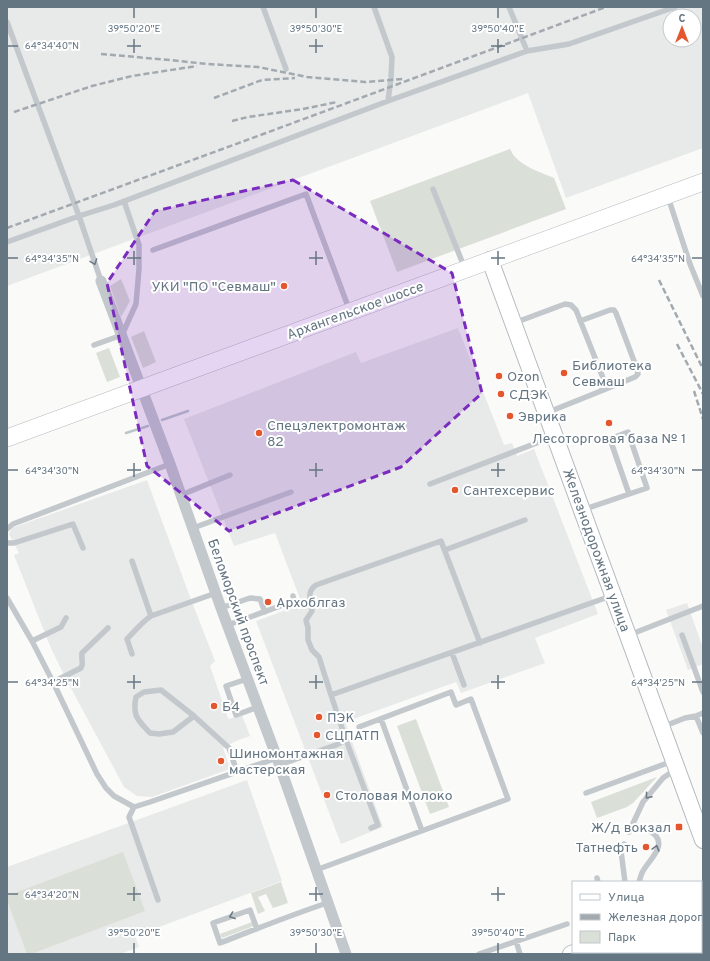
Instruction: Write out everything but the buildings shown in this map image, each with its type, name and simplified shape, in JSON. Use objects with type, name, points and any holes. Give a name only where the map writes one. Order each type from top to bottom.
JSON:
[{"type":"main road","name":"Архангельское шоссе","points":[[7,438],[703,182]]},
{"type":"main road","name":"Железнодорожная улица","points":[[490,260],[703,840]]},
{"type":"street","name":"Беломорский проспект","points":[[101,281],[170,464],[346,954]]},
{"type":"lane","points":[[263,7],[286,69]]},
{"type":"lane","points":[[374,7],[392,57],[388,101]]},
{"type":"lane","points":[[509,7],[528,51]]},
{"type":"lane","points":[[7,242],[124,201],[388,101],[528,51],[569,44],[675,7]]},
{"type":"lane","points":[[7,22],[79,216],[101,281]]},
{"type":"lane","points":[[433,189],[465,269]]},
{"type":"lane","points":[[153,250],[306,194],[350,312]]},
{"type":"lane","points":[[667,195],[690,264],[703,296]]},
{"type":"lane","points":[[94,345],[122,335],[136,304],[139,245],[124,201]]},
{"type":"lane","points":[[513,323],[565,304],[571,305],[576,310],[603,378],[604,385],[601,391]]},
{"type":"lane","points":[[546,413],[635,377],[638,374],[614,310],[610,310],[580,321]]},
{"type":"lane","points":[[582,510],[647,488],[628,432],[610,439],[628,494]]},
{"type":"lane","points":[[430,484],[555,436]]},
{"type":"lane","points":[[7,529],[13,524],[170,464]]},
{"type":"lane","points":[[181,495],[230,475]]},
{"type":"lane","points":[[193,528],[291,492]]},
{"type":"lane","points":[[444,550],[526,520]]},
{"type":"lane","points":[[7,543],[14,543],[73,524],[83,548]]},
{"type":"lane","points":[[371,828],[378,825],[346,740],[319,657],[312,650],[308,640],[306,620],[312,611],[310,592],[312,588],[316,585],[441,541],[480,642]]},
{"type":"lane","points":[[132,561],[151,616]]},
{"type":"lane","points":[[132,654],[127,639],[144,621],[151,616],[216,593]]},
{"type":"lane","points":[[228,625],[294,601],[293,596]]},
{"type":"lane","points":[[331,695],[613,596]]},
{"type":"lane","points":[[7,598],[32,641],[53,682],[97,774],[106,788],[114,796],[134,807]]},
{"type":"lane","points":[[221,608],[250,598],[260,599],[265,612]]},
{"type":"lane","points":[[628,635],[703,606]]},
{"type":"lane","points":[[32,641],[62,627],[66,618]]},
{"type":"lane","points":[[53,682],[81,668],[82,653],[108,628]]},
{"type":"lane","points":[[682,635],[703,692]]},
{"type":"lane","points":[[452,653],[464,685]]},
{"type":"lane","points":[[247,679],[226,686],[236,715],[258,707]]},
{"type":"lane","points":[[194,716],[173,732],[159,734],[150,733],[139,721],[135,713],[134,704],[136,697],[144,692],[161,690],[194,716],[229,748],[237,772]]},
{"type":"lane","points":[[316,870],[508,799],[471,699],[456,705],[451,692],[359,726]]},
{"type":"lane","points":[[662,727],[703,713]]},
{"type":"lane","points":[[696,716],[703,733]]},
{"type":"lane","points":[[381,719],[422,831]]},
{"type":"lane","points":[[158,900],[129,817],[134,807],[237,772],[336,745],[346,740]]},
{"type":"lane","points":[[586,793],[675,765]]},
{"type":"lane","points":[[629,832],[643,802],[675,765]]},
{"type":"lane","points":[[633,825],[653,833],[658,839],[659,846],[642,873],[639,881]]},
{"type":"lane","points":[[624,844],[621,851],[625,881]]},
{"type":"lane","points":[[257,929],[250,910],[214,923],[220,943],[327,903]]},
{"type":"lane","points":[[479,954],[567,924]]},
{"type":"lane","points":[[516,941],[520,954]]},
{"type":"highlighted area","points":[[293,180],[452,273],[482,393],[401,467],[229,531],[147,466],[107,283],[155,211]]},
{"type":"shaded area","points":[[7,7],[703,7],[703,148],[566,198],[528,93],[7,286]]},
{"type":"shaded area","points":[[458,328],[504,445],[512,443],[517,456],[534,449],[598,614],[535,638],[545,663],[461,693],[456,682],[345,722],[383,827],[341,844],[256,621],[302,604],[275,533],[234,546],[184,419],[356,352],[361,363]]},
{"type":"shaded area","points":[[147,480],[215,661],[210,666],[228,718],[242,715],[250,736],[223,748],[230,769],[152,797],[137,796],[124,787],[50,646],[14,555],[19,553],[9,534],[12,528]]},
{"type":"shaded area","points":[[687,603],[703,648],[703,664],[688,670],[666,610]]},
{"type":"shaded area","points":[[247,780],[282,881],[135,936],[139,947],[120,954],[7,954],[7,867]]},
{"type":"green space","points":[[510,149],[514,156],[523,164],[554,178],[566,209],[397,272],[370,201]]},
{"type":"green space","points":[[121,279],[130,301],[121,317],[110,286]]},
{"type":"green space","points":[[144,331],[156,362],[143,368],[131,337]]},
{"type":"green space","points":[[109,348],[120,377],[107,382],[96,353]]},
{"type":"green space","points":[[416,719],[449,807],[430,814],[397,726]]},
{"type":"green space","points":[[657,777],[633,803],[627,807],[597,818],[591,802]]},
{"type":"green space","points":[[123,852],[145,911],[31,954],[27,954],[7,900],[7,896]]},
{"type":"green space","points":[[281,882],[288,903],[273,908],[266,894],[258,897],[265,911],[258,914],[251,893]]},
{"type":"green space","points":[[252,922],[254,926],[222,938],[220,934]]},
{"type":"waterway","points":[[162,420],[188,411]]},
{"type":"waterway","points":[[126,433],[148,426]]},
{"type":"railway","points":[[7,228],[606,7]]},
{"type":"railway","points":[[101,54],[207,64],[258,67],[307,77],[365,82],[403,79]]},
{"type":"railway","points":[[14,112],[92,86],[132,76],[197,66]]},
{"type":"railway","points":[[214,98],[262,80],[295,78]]},
{"type":"railway","points":[[232,121],[337,102]]},
{"type":"railway","points":[[659,280],[703,369]]},
{"type":"railway","points":[[677,344],[703,394]]},
{"type":"railway","points":[[694,391],[703,419]]},
{"type":"place","name":"УКИ \"ПО \"Севмаш\"","points":[[284,286]]},
{"type":"place","name":"Библиотека Севмаш","points":[[564,373]]},
{"type":"place","name":"Ozon","points":[[499,376]]},
{"type":"place","name":"СДЭК","points":[[501,394]]},
{"type":"place","name":"Эврика","points":[[510,416]]},
{"type":"place","name":"Лесоторговая база № 1","points":[[609,423]]},
{"type":"place","name":"Спецэлектромонтаж 82","points":[[259,433]]},
{"type":"place","name":"Сантехсервис","points":[[455,490]]},
{"type":"place","name":"Архоблгаз","points":[[268,602]]},
{"type":"place","name":"Б4","points":[[214,706]]},
{"type":"place","name":"ПЭК","points":[[319,717]]},
{"type":"place","name":"СЦПАТП","points":[[317,735]]},
{"type":"place","name":"Шиномонтажная мастерская","points":[[221,761]]},
{"type":"place","name":"Столовая Молоко","points":[[327,795]]},
{"type":"place","name":"Ж/д вокзал","points":[[679,827]]},
{"type":"place","name":"Татнефть","points":[[646,847]]}]
